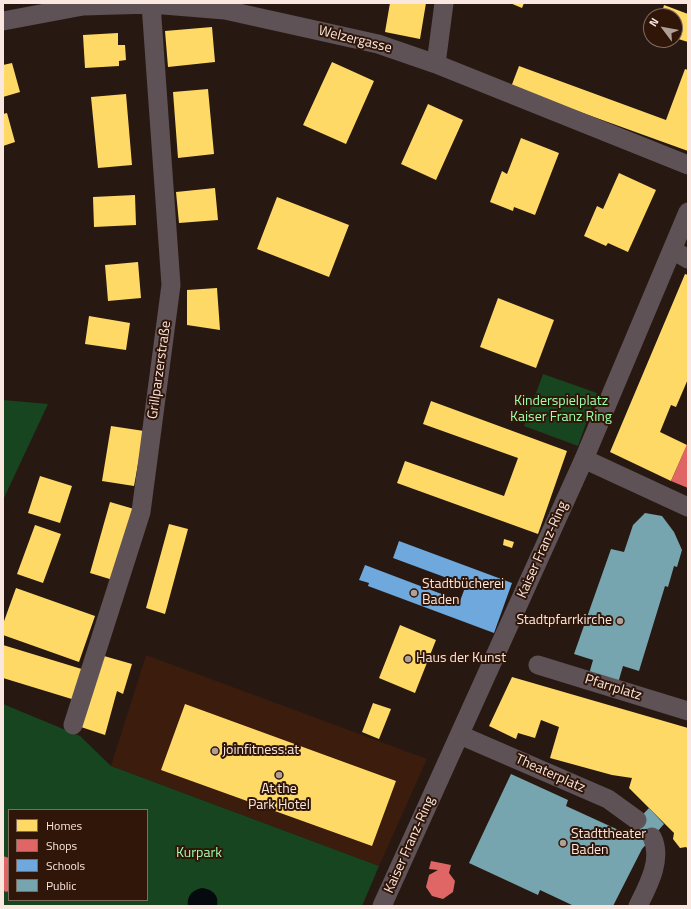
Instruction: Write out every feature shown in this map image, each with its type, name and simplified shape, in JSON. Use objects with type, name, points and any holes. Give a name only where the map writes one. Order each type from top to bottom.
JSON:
[{"type":"street","points":[[436,64],[444,3]]},
{"type":"street","name":"Welzergasse","points":[[3,21],[83,6],[150,4],[224,10],[378,44],[436,64],[688,165]]},
{"type":"street","name":"Grillparzerstraße","points":[[74,725],[141,512],[171,285],[150,4]]},
{"type":"street","name":"Kaiser Franz-Ring","points":[[388,904],[460,735],[584,459],[680,254],[688,212]]},
{"type":"street","points":[[584,459],[688,507]]},
{"type":"street","name":"Pfarrplatz","points":[[538,665],[688,711]]},
{"type":"street","name":"Theaterplatz","points":[[460,735],[608,799],[637,820]]},
{"type":"street","points":[[638,906],[654,867],[656,848],[652,837]]},
{"type":"shaded area","points":[[146,655],[427,759],[379,866],[111,766]]},
{"type":"shaded area","points":[[203,888],[210,890],[216,896],[217,906],[188,906],[188,899],[191,893]]},
{"type":"green space","name":"Kinderspielplatz Kaiser Franz Ring","points":[[543,374],[597,393],[578,446],[524,426]]},
{"type":"green space","points":[[3,400],[48,404],[3,500]]},
{"type":"green space","name":"Kurpark","points":[[3,704],[80,736],[111,766],[379,866],[362,906],[3,906]]},
{"type":"building: Homes","points":[[390,3],[426,3],[420,39],[385,32]]},
{"type":"building: Homes","points":[[510,3],[524,3],[522,8]]},
{"type":"building: Homes","points":[[664,5],[672,8],[663,8]]},
{"type":"building: Homes","points":[[683,12],[688,14],[688,42],[683,40]]},
{"type":"building: Homes","points":[[212,27],[215,62],[168,67],[165,31]]},
{"type":"building: Homes","points":[[118,33],[118,45],[125,45],[126,60],[119,61],[119,66],[85,68],[83,35]]},
{"type":"building: Homes","points":[[332,62],[374,81],[346,144],[303,125]]},
{"type":"building: Homes","points":[[12,63],[20,92],[3,97],[3,65]]},
{"type":"building: Homes","points":[[519,66],[666,120],[685,69],[688,70],[688,151],[511,87]]},
{"type":"building: Homes","points":[[208,89],[214,154],[178,158],[173,92]]},
{"type":"building: Homes","points":[[126,94],[132,165],[98,168],[91,97]]},
{"type":"building: Homes","points":[[428,104],[463,120],[436,180],[401,164]]},
{"type":"building: Homes","points":[[7,113],[15,142],[3,146],[3,114]]},
{"type":"building: Homes","points":[[521,138],[559,153],[535,215],[514,207],[513,211],[490,202],[502,171],[507,174]]},
{"type":"building: Homes","points":[[619,173],[656,190],[628,252],[608,243],[606,246],[584,236],[597,206],[603,209]]},
{"type":"building: Homes","points":[[215,188],[218,220],[179,223],[176,192]]},
{"type":"building: Homes","points":[[135,195],[136,225],[94,227],[93,197]]},
{"type":"building: Homes","points":[[277,197],[349,225],[329,277],[257,249]]},
{"type":"building: Homes","points":[[138,262],[141,298],[108,301],[105,265]]},
{"type":"building: Homes","points":[[685,274],[688,275],[688,379],[676,407],[671,405],[660,432],[687,445],[671,481],[610,452]]},
{"type":"building: Homes","points":[[217,288],[220,330],[187,325],[187,290]]},
{"type":"building: Homes","points":[[498,298],[554,320],[536,368],[480,347]]},
{"type":"building: Homes","points":[[89,316],[130,323],[126,350],[85,344]]},
{"type":"building: Homes","points":[[431,401],[567,451],[538,534],[397,483],[405,461],[504,496],[518,458],[423,424]]},
{"type":"building: Homes","points":[[111,426],[144,431],[134,486],[102,481]]},
{"type":"building: Homes","points":[[40,476],[72,486],[60,523],[28,513]]},
{"type":"building: Homes","points":[[110,502],[134,509],[113,580],[90,573]]},
{"type":"building: Homes","points":[[169,524],[188,529],[165,614],[146,608]]},
{"type":"building: Homes","points":[[35,525],[61,534],[43,583],[17,574]]},
{"type":"building: Homes","points":[[504,539],[514,542],[512,548],[503,545]]},
{"type":"building: Homes","points":[[16,588],[95,616],[79,662],[3,635],[3,624]]},
{"type":"building: Homes","name":"Haus der Kunst","points":[[400,625],[436,640],[415,693],[379,678]]},
{"type":"building: Homes","points":[[3,645],[85,670],[75,700],[3,678]]},
{"type":"building: Homes","points":[[104,656],[132,664],[123,694],[117,691],[105,735],[81,727]]},
{"type":"building: Homes","points":[[512,677],[688,728],[688,849],[686,847],[680,848],[673,839],[674,833],[629,788],[632,778],[612,775],[550,758],[559,727],[541,720],[535,738],[518,733],[516,739],[489,726]]},
{"type":"building: Homes","points":[[373,703],[391,709],[379,739],[362,732]]},
{"type":"building: Homes","name":"At the Park Hotel","points":[[185,704],[396,781],[372,846],[161,770]]},
{"type":"building: Shops","points":[[688,442],[688,488],[671,481]]},
{"type":"building: Shops","points":[[3,856],[8,858],[8,891],[3,890]]},
{"type":"building: Shops","points":[[431,861],[451,865],[449,873],[455,881],[453,892],[443,899],[432,896],[426,887],[429,875],[438,870],[429,869]]},
{"type":"building: Schools","name":"Stadtbücherei Baden","points":[[399,541],[512,583],[494,633],[368,586],[369,583],[359,580],[365,565],[460,601],[466,585],[393,558]]},
{"type":"building: Public","name":"Stadtpfarrkirche","points":[[645,513],[662,516],[674,532],[682,550],[677,567],[674,566],[668,587],[665,586],[639,671],[623,666],[618,683],[589,674],[593,660],[574,654],[611,549],[624,552],[633,525]]},
{"type":"building: Public","name":"Stadttheater Baden","points":[[511,774],[568,800],[566,806],[625,833],[649,808],[664,824],[642,849],[613,906],[574,906],[540,890],[538,895],[469,863]]},
{"type":"place","name":"Stadtbücherei Baden","points":[[414,593]]},
{"type":"place","name":"Stadtpfarrkirche","points":[[620,621]]},
{"type":"place","name":"Haus der Kunst","points":[[408,659]]},
{"type":"place","name":"joinfitness.at","points":[[215,751]]},
{"type":"place","name":"At the Park Hotel","points":[[279,775]]},
{"type":"place","name":"Stadttheater Baden","points":[[563,843]]}]
